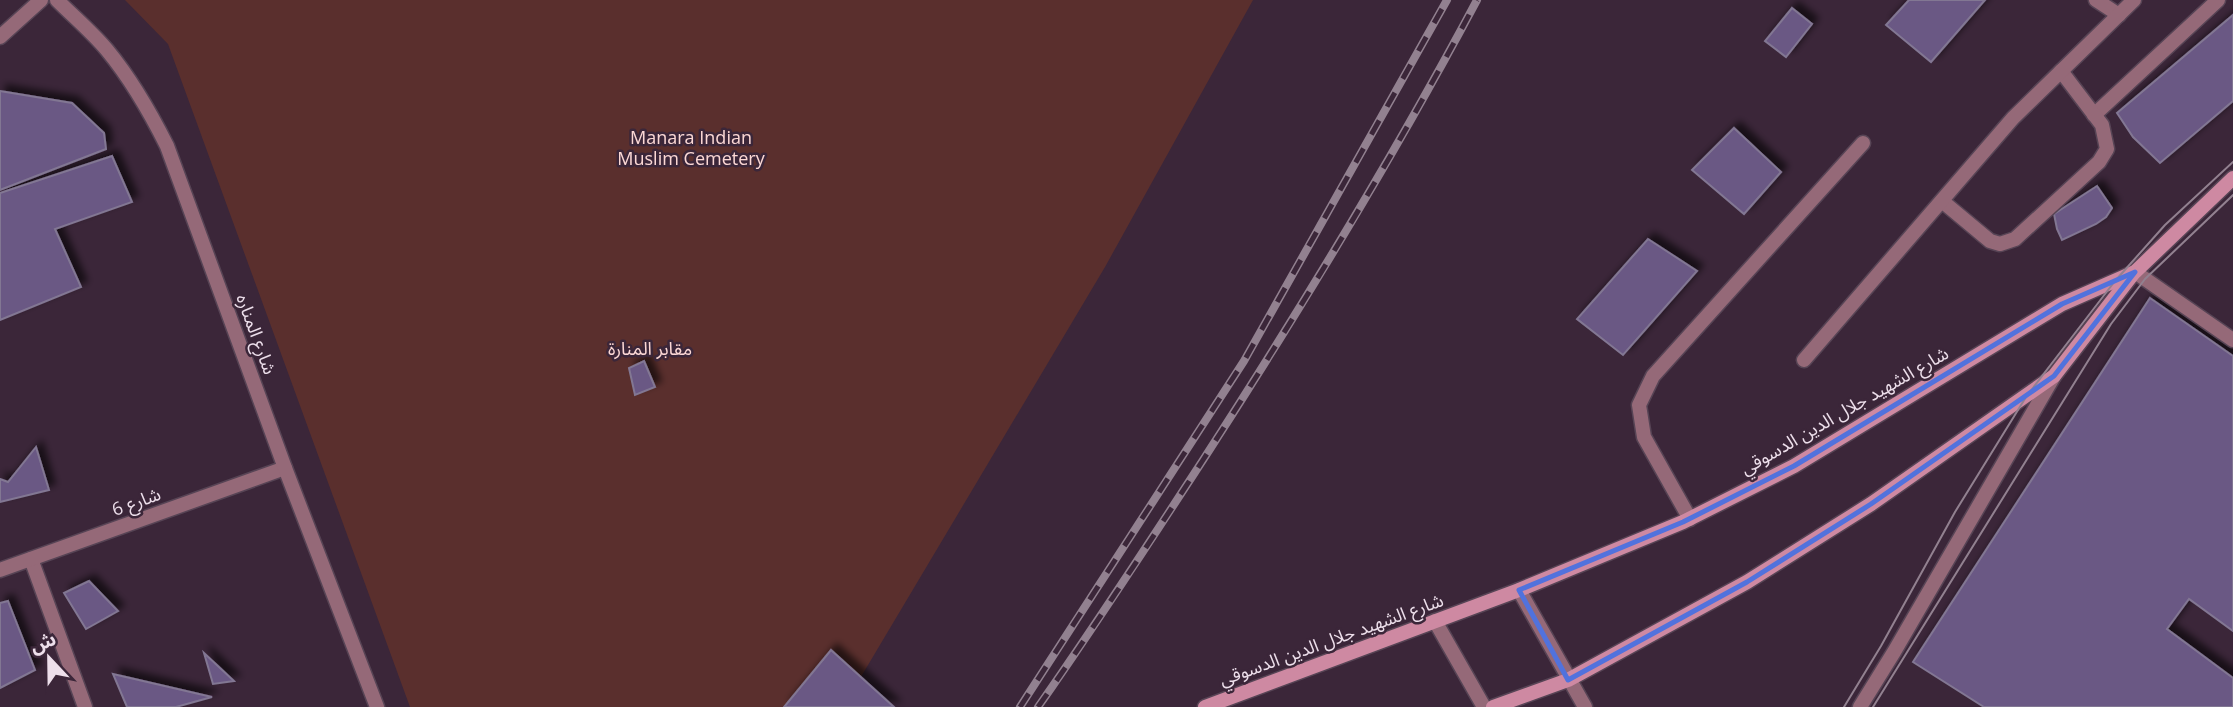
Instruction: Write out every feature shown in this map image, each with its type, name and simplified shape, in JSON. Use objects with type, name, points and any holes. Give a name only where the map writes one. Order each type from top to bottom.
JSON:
[{"type":"main road","name":"شارع الشهيد جلال الدين الدسوقي","points":[[1205,707],[1519,590],[1690,519],[1794,466],[2062,304],[2135,272],[2233,178]]},
{"type":"main road","points":[[1493,707],[1568,680],[1747,582],[1871,504],[2054,376],[2135,272]]},
{"type":"street","points":[[0,37],[41,0]]},
{"type":"street","name":"شارع المناره","points":[[57,0],[106,49],[129,79],[167,146],[374,706]]},
{"type":"street","points":[[2096,0],[2119,15]]},
{"type":"street","points":[[1804,360],[2014,118],[2134,0]]},
{"type":"street","points":[[2094,115],[2218,0]]},
{"type":"street","points":[[1942,201],[1990,241],[2000,244],[2015,239],[2099,162],[2107,149],[2102,125],[2061,71]]},
{"type":"street","points":[[1690,519],[1644,437],[1639,405],[1653,376],[1863,143]]},
{"type":"street","points":[[2135,272],[2233,340]]},
{"type":"street","points":[[1860,707],[2054,376]]},
{"type":"street","name":"شارع 6","points":[[0,570],[285,468]]},
{"type":"street","points":[[32,559],[85,707]]},
{"type":"street","points":[[1519,590],[1585,707]]},
{"type":"street","points":[[1436,621],[1484,707]]},
{"type":"highlighted area","points":[[2135,272],[2054,376],[1871,504],[1747,582],[1568,680],[1519,590],[1683,522],[1794,466],[2062,304]]},
{"type":"green space","name":"مقابر المنارة","points":[[125,0],[1253,0],[1105,267],[843,707],[410,707],[168,44]]},
{"type":"building","points":[[1909,0],[1985,0],[1931,62],[1886,25]]},
{"type":"building","points":[[1792,8],[1812,24],[1786,57],[1765,41]]},
{"type":"building","points":[[2233,15],[2233,101],[2160,163],[2133,137],[2117,113]]},
{"type":"building","points":[[0,91],[72,103],[104,133],[106,149],[0,190]]},
{"type":"building","points":[[1734,128],[1781,172],[1744,214],[1692,170]]},
{"type":"building","points":[[112,156],[132,202],[55,229],[81,287],[0,320],[0,193]]},
{"type":"building","points":[[2097,186],[2112,208],[2106,217],[2096,224],[2062,240],[2054,214]]},
{"type":"building","points":[[1648,239],[1697,271],[1623,355],[1577,319]]},
{"type":"building","points":[[2150,298],[2233,356],[2233,631],[2189,599],[2167,629],[2233,678],[2233,707],[1984,707],[1913,662]]},
{"type":"building","points":[[644,361],[655,387],[635,395],[629,368]]},
{"type":"building","points":[[36,447],[49,490],[0,502],[0,479],[8,482]]},
{"type":"building","points":[[89,581],[118,611],[86,629],[64,593]]},
{"type":"building","points":[[8,601],[35,670],[0,688],[0,603]]},
{"type":"building","points":[[831,650],[894,707],[784,707]]},
{"type":"building","points":[[204,653],[234,681],[213,684]]},
{"type":"building","points":[[113,674],[212,697],[176,707],[127,707]]},
{"type":"tram line","points":[[1844,707],[1955,512],[2026,397],[2115,281],[2165,225],[2233,162]]},
{"type":"tram line","points":[[1873,707],[2111,324],[2145,279],[2233,195]]},
{"type":"railway","points":[[1020,707],[1244,361],[1447,0]]},
{"type":"railway","points":[[1038,707],[1142,553],[1275,347],[1379,175],[1477,0]]},
{"type":"park label","name":"Manara Indian Muslim Cemetery","points":[[691,147]]}]
